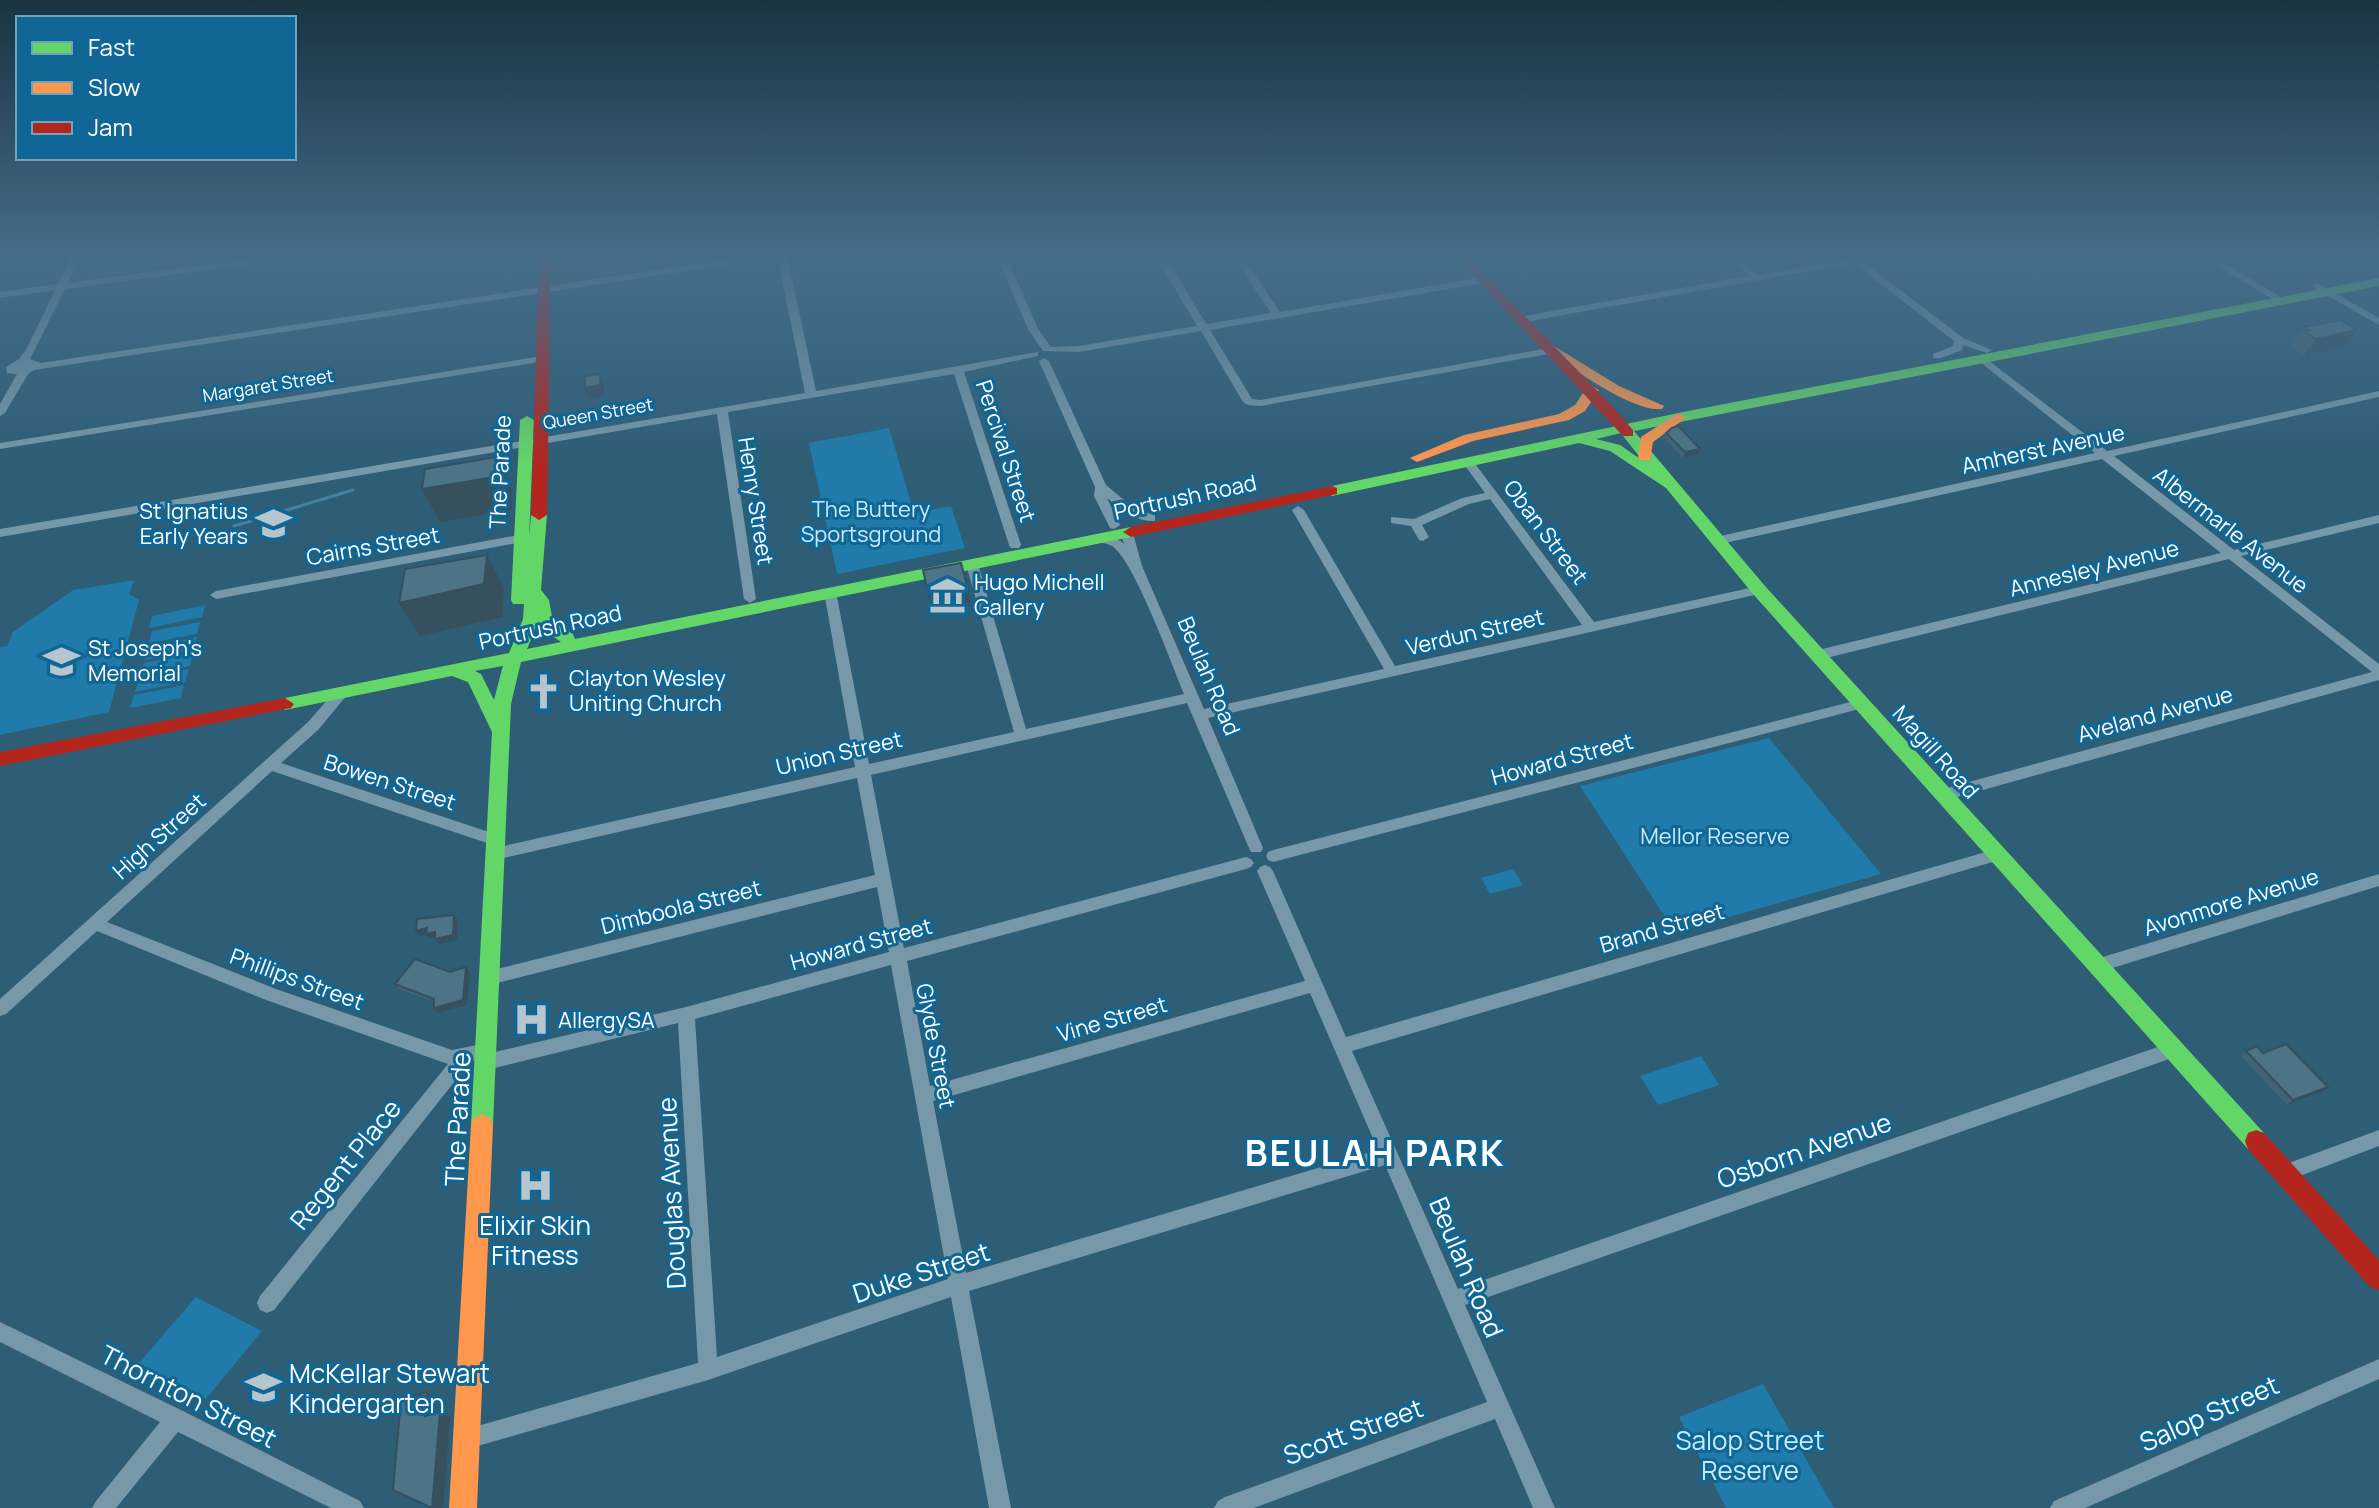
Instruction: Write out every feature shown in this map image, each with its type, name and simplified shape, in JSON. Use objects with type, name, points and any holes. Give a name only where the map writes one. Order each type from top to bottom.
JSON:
[{"type":"main road","name":"The Parade","points":[[463,1508],[502,704],[528,565],[537,325]]},
{"type":"main road","name":"Magill Road","points":[[1525,325],[1592,390],[1759,590],[2379,1278]]},
{"type":"main road","name":"Portrush Road","points":[[0,749],[343,687],[456,671],[567,638],[1018,545],[1035,546],[1114,533],[1151,518],[1417,458],[1618,422],[1678,417],[2135,325]]},
{"type":"main road","points":[[1554,350],[1583,365],[1604,386],[1626,399],[1657,406]]},
{"type":"main road","name":"Portrush Road","points":[[0,759],[343,687],[1469,463],[1579,439],[1657,406],[1903,361],[1991,353]]},
{"type":"main road","points":[[1903,361],[1991,353]]},
{"type":"main road","points":[[1417,458],[1469,438],[1564,417],[1580,408],[1592,390]]},
{"type":"main road","points":[[1645,457],[1646,440],[1678,417]]},
{"type":"main road","points":[[1579,439],[1595,440],[1615,448],[1668,484]]},
{"type":"main road","name":"The Parade","points":[[510,654],[531,619],[533,591],[528,565]]},
{"type":"main road","points":[[533,591],[541,600],[540,618],[548,630],[567,638]]},
{"type":"main road","points":[[456,671],[475,678],[501,733]]},
{"type":"street","points":[[0,413],[19,365],[41,325]]},
{"type":"street","points":[[19,365],[301,325]]},
{"type":"street","points":[[797,325],[811,394]]},
{"type":"street","name":"Beulah Road","points":[[1032,325],[1101,487],[1132,513],[1151,518]]},
{"type":"street","points":[[1202,325],[1246,400],[1257,403],[1554,350]]},
{"type":"street","name":"Queen Street","points":[[0,533],[1219,325]]},
{"type":"street","name":"Albermarle Avenue","points":[[1940,325],[1959,340],[1991,353],[2105,457],[2379,673]]},
{"type":"street","points":[[1937,356],[1955,350],[1961,345],[1959,340]]},
{"type":"street","name":"Margaret Street","points":[[0,446],[536,360]]},
{"type":"street","name":"Percival Street","points":[[958,370],[1018,545]]},
{"type":"street","name":"Amherst Avenue","points":[[1716,541],[2379,394]]},
{"type":"street","name":"Henry Street","points":[[722,410],[750,599]]},
{"type":"street","name":"Oban Street","points":[[1469,463],[1590,626]]},
{"type":"street","name":"Beulah Road","points":[[1101,487],[1100,496],[1117,544],[1136,566]]},
{"type":"street","points":[[1395,520],[1415,523],[1466,501],[1493,495]]},
{"type":"street","points":[[1298,510],[1392,672]]},
{"type":"street","name":"Annesley Avenue","points":[[1818,655],[2379,519]]},
{"type":"street","points":[[1415,523],[1423,537]]},
{"type":"street","name":"Beulah Road","points":[[1114,533],[1136,566],[1256,848]]},
{"type":"street","name":"Cairns Street","points":[[216,595],[530,537]]},
{"type":"street","points":[[972,564],[1021,734]]},
{"type":"street","name":"Verdun Street","points":[[1199,715],[1759,590]]},
{"type":"street","name":"Glyde Street","points":[[830,592],[1000,1508]]},
{"type":"street","name":"Aveland Avenue","points":[[1943,795],[2379,673]]},
{"type":"street","name":"High Street","points":[[0,1009],[328,712],[343,687]]},
{"type":"street","name":"Union Street","points":[[496,847],[1192,697]]},
{"type":"street","name":"Howard Street","points":[[1269,864],[1862,704]]},
{"type":"street","name":"Bowen Street","points":[[270,765],[496,847]]},
{"type":"street","points":[[1256,848],[1264,849],[1269,864],[1251,869],[1246,863],[1248,852],[1256,848]]},
{"type":"street","name":"Brand Street","points":[[1342,1046],[1996,855]]},
{"type":"street","name":"Howard Street","points":[[487,1056],[686,1014],[1246,863]]},
{"type":"street","name":"Beulah Road","points":[[1269,864],[1314,985],[1544,1508]]},
{"type":"street","name":"Dimboola Street","points":[[489,978],[883,879]]},
{"type":"street","name":"Avonmore Avenue","points":[[2096,966],[2379,880]]},
{"type":"street","name":"Phillips Street","points":[[96,924],[272,995],[452,1058],[463,1058]]},
{"type":"street","name":"Vine Street","points":[[922,1096],[1314,985]]},
{"type":"street","name":"Douglas Avenue","points":[[686,1014],[708,1370]]},
{"type":"street","name":"Osborn Avenue","points":[[1453,1300],[2172,1050]]},
{"type":"street","points":[[463,1058],[487,1056]]},
{"type":"street","name":"Regent Place","points":[[267,1303],[463,1058]]},
{"type":"street","points":[[2284,1173],[2379,1138]]},
{"type":"street","name":"Duke Street","points":[[467,1439],[708,1370],[960,1285],[1391,1155]]},
{"type":"street","name":"Thornton Street","points":[[0,1332],[353,1508]]},
{"type":"street","name":"Salop Street","points":[[2061,1508],[2379,1369]]},
{"type":"street","name":"Scott Street","points":[[1225,1508],[1500,1407]]},
{"type":"street","points":[[103,1508],[176,1418]]},
{"type":"green space","name":"The Buttery Sportsground","points":[[889,428],[914,513],[951,506],[965,548],[837,574],[809,443]]},
{"type":"green space","name":"St Joseph's Memorial","points":[[134,580],[129,594],[139,600],[109,712],[0,735],[0,647],[7,646],[13,632],[73,590]]},
{"type":"green space","points":[[205,605],[202,617],[149,628],[152,616]]},
{"type":"green space","points":[[200,622],[197,634],[149,643],[152,631]]},
{"type":"green space","points":[[197,637],[194,650],[145,660],[149,647]]},
{"type":"green space","points":[[193,653],[190,666],[140,676],[144,663]]},
{"type":"green space","points":[[189,669],[185,682],[135,692],[139,679]]},
{"type":"green space","points":[[184,685],[181,698],[130,708],[134,695]]},
{"type":"green space","name":"Mellor Reserve","points":[[1769,738],[1881,874],[1675,932],[1580,786]]},
{"type":"green space","points":[[1513,869],[1523,885],[1490,894],[1481,878]]},
{"type":"green space","points":[[1701,1056],[1719,1085],[1658,1105],[1640,1076]]},
{"type":"green space","points":[[196,1297],[262,1331],[206,1399],[139,1363]]},
{"type":"green space","name":"Salop Street Reserve","points":[[1763,1384],[1834,1508],[1726,1508],[1679,1417]]},
{"type":"building","points":[[2349,325],[2357,330],[2316,339],[2304,331],[2309,330],[2304,327]]},
{"type":"building","points":[[600,374],[600,385],[585,388],[585,376]]},
{"type":"building","points":[[1678,426],[1700,449],[1685,452],[1666,433]]},
{"type":"building","points":[[496,457],[495,477],[422,489],[425,469]]},
{"type":"building","points":[[487,555],[484,584],[399,603],[405,569]]},
{"type":"building","points":[[961,563],[968,589],[936,595],[934,587],[927,588],[923,570]]},
{"type":"building","points":[[454,915],[453,935],[435,939],[435,932],[426,934],[427,928],[416,931],[417,919]]},
{"type":"building","points":[[415,959],[450,972],[466,967],[463,1000],[434,1008],[434,999],[395,984]]},
{"type":"building","points":[[2286,1044],[2328,1087],[2293,1100],[2246,1051],[2257,1046],[2263,1053]]},
{"type":"building","points":[[427,1392],[425,1416],[440,1412],[432,1508],[393,1490],[401,1399]]},
{"type":"waterway","points":[[234,526],[353,490]]},
{"type":"traffic: fast","points":[[1332,491],[1683,416],[2154,325]]},
{"type":"traffic: fast","points":[[519,600],[527,420]]},
{"type":"traffic: fast","points":[[1628,433],[1759,590],[2256,1141]]},
{"type":"traffic: fast","points":[[1584,440],[1615,448],[1668,484]]},
{"type":"traffic: fast","points":[[482,1125],[502,704],[510,669],[531,619],[539,515]]},
{"type":"traffic: fast","points":[[285,704],[1131,532]]},
{"type":"traffic: fast","points":[[533,591],[541,600],[545,625],[567,638]]},
{"type":"traffic: fast","points":[[456,671],[475,678],[501,733]]},
{"type":"traffic: slow","points":[[1554,350],[1614,389],[1657,406]]},
{"type":"traffic: slow","points":[[1417,458],[1469,438],[1564,417],[1580,408],[1592,390]]},
{"type":"traffic: slow","points":[[1645,457],[1646,440],[1678,417]]},
{"type":"traffic: slow","points":[[463,1508],[482,1125]]},
{"type":"traffic: jam","points":[[539,515],[543,325]]},
{"type":"traffic: jam","points":[[1527,325],[1628,433]]},
{"type":"traffic: jam","points":[[1131,532],[1332,491]]},
{"type":"traffic: jam","points":[[0,759],[285,704]]},
{"type":"traffic: jam","points":[[2256,1141],[2379,1278]]},
{"type":"place","name":"St Ignatius Early Years","points":[[274,524]]},
{"type":"place","name":"Hugo Michell Gallery","points":[[948,595]]},
{"type":"place","name":"St Joseph's Memorial","points":[[62,661]]},
{"type":"place","name":"Clayton Wesley Uniting Church","points":[[543,691]]},
{"type":"place","name":"AllergySA","points":[[532,1020]]},
{"type":"place","name":"Elixir Skin Fitness","points":[[535,1186]]},
{"type":"place","name":"McKellar Stewart Kindergarten","points":[[263,1388]]},
{"type":"district","name":"BEULAH PARK","points":[[1375,1152]]}]
